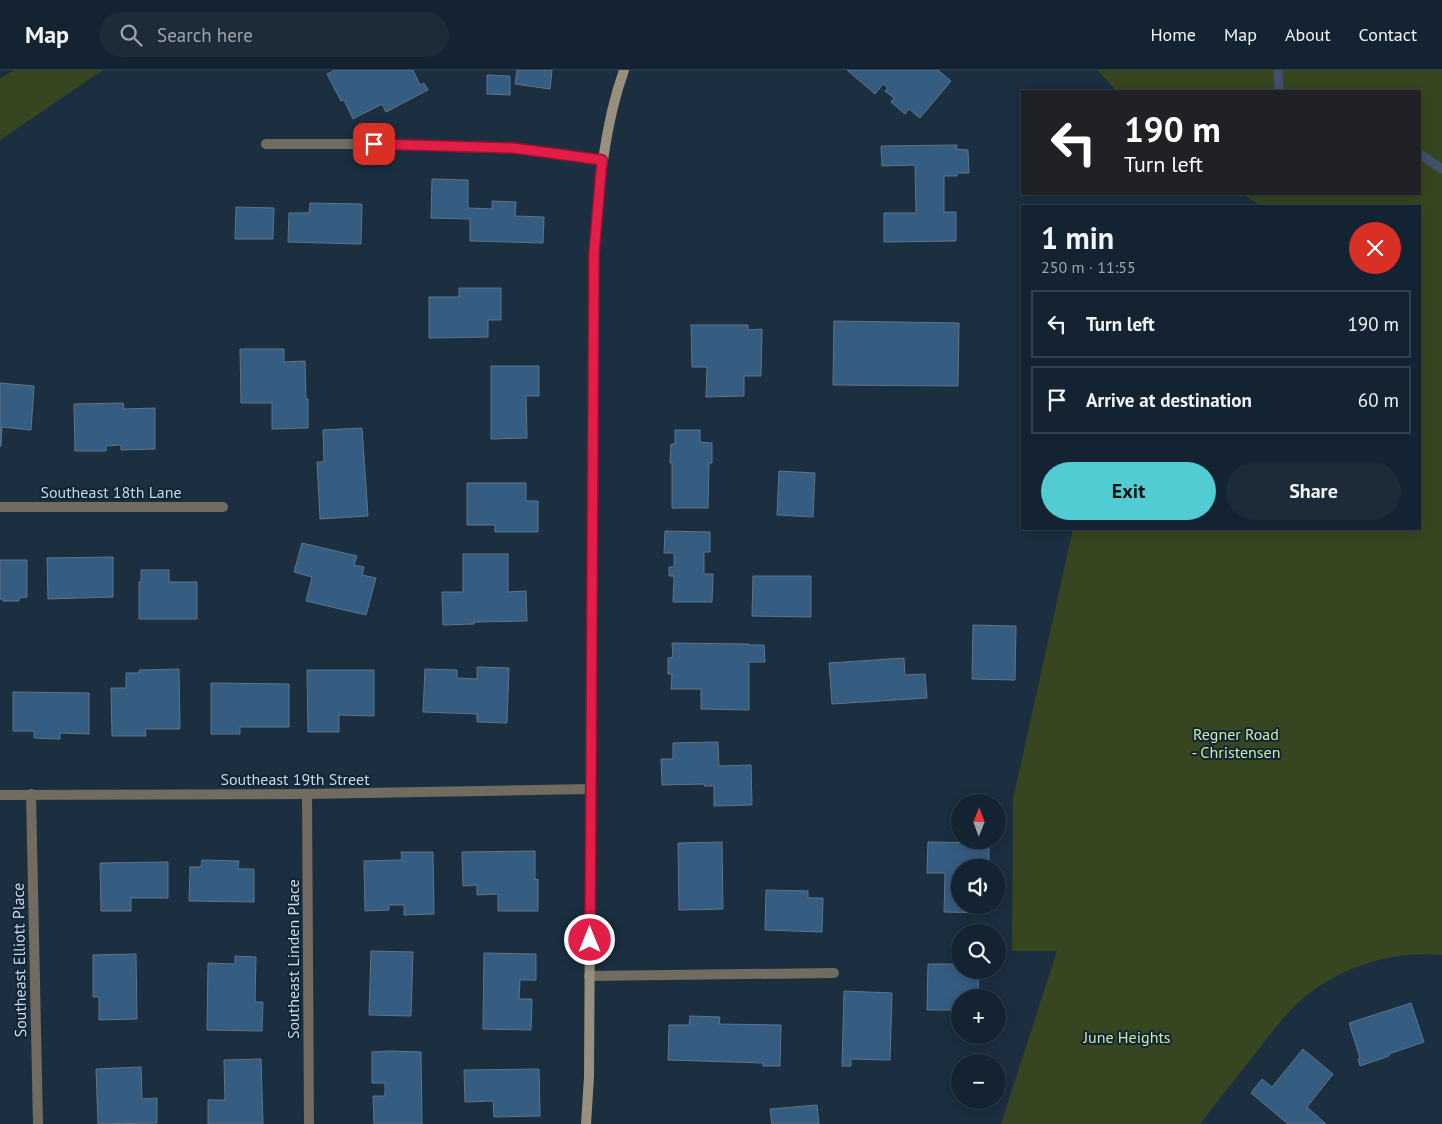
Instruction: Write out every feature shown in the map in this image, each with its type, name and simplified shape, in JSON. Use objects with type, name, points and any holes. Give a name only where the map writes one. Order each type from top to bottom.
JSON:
[{"type":"street","points":[[586,1124],[589,976],[594,253],[602,160],[612,112],[624,70]]},
{"type":"street","points":[[266,144],[392,144],[513,148],[602,160]]},
{"type":"street","name":"Southeast 18th Lane","points":[[0,507],[223,507]]},
{"type":"street","name":"Southeast 19th Street","points":[[0,795],[306,794],[590,789]]},
{"type":"street","name":"Southeast Elliott Place","points":[[31,794],[38,1124]]},
{"type":"street","name":"Southeast Linden Place","points":[[306,794],[309,1124]]},
{"type":"street","points":[[589,976],[834,973]]},
{"type":"green space","points":[[14,70],[103,70],[0,140],[0,79]]},
{"type":"green space","name":"Regner Road - Christensen","points":[[1098,70],[1442,70],[1442,955],[1404,955],[1385,958],[1349,970],[1316,988],[1295,1005],[1284,1017],[1200,1124],[1001,1124],[1057,951],[1012,951],[1013,799],[1073,530],[1421,530],[1421,205],[1260,205],[1244,195],[1421,195],[1421,90],[1115,90]]},
{"type":"building","points":[[335,70],[413,70],[420,85],[424,83],[428,90],[386,112],[382,104],[353,119],[344,100],[341,101],[327,74]]},
{"type":"building","points":[[517,70],[552,70],[550,89],[515,84]]},
{"type":"building","points":[[847,70],[938,70],[951,81],[920,118],[909,109],[905,114],[891,102],[894,98],[885,91],[888,88],[883,84],[875,94]]},
{"type":"building","points":[[487,75],[510,76],[510,95],[487,94]]},
{"type":"building","points":[[957,145],[956,149],[968,150],[969,173],[957,173],[957,176],[944,176],[944,212],[956,212],[956,241],[884,242],[884,213],[916,213],[915,165],[882,166],[881,146]]},
{"type":"building","points":[[432,179],[468,180],[468,208],[492,209],[492,201],[516,202],[515,216],[544,217],[543,243],[470,241],[470,219],[431,218]]},
{"type":"building","points":[[310,203],[362,204],[361,244],[288,242],[289,213],[309,213]]},
{"type":"building","points":[[236,207],[274,208],[273,239],[235,239]]},
{"type":"building","points":[[459,288],[501,288],[501,320],[488,320],[488,337],[429,338],[429,297],[459,297]]},
{"type":"building","points":[[834,321],[959,323],[958,386],[833,385]]},
{"type":"building","points":[[691,325],[748,325],[748,330],[762,329],[761,376],[744,376],[744,396],[706,397],[707,367],[692,367]]},
{"type":"building","points":[[240,349],[284,349],[284,362],[305,361],[308,428],[272,429],[272,403],[241,403]]},
{"type":"building","points":[[491,366],[539,366],[539,396],[526,396],[527,438],[491,439]]},
{"type":"building","points":[[0,383],[34,386],[31,430],[2,427],[1,446],[0,446]]},
{"type":"building","points":[[123,403],[124,409],[155,408],[155,449],[121,450],[121,445],[106,446],[106,451],[75,451],[74,404]]},
{"type":"building","points":[[362,428],[368,516],[320,519],[317,462],[324,462],[323,430]]},
{"type":"building","points":[[675,430],[700,430],[700,442],[712,443],[712,463],[709,463],[708,508],[672,508],[672,463],[670,463],[671,444],[675,444]]},
{"type":"building","points":[[779,471],[815,473],[813,517],[777,515]]},
{"type":"building","points":[[467,483],[526,483],[526,501],[538,501],[538,532],[495,532],[495,525],[467,525]]},
{"type":"building","points":[[665,531],[710,532],[710,552],[704,552],[704,574],[713,574],[712,602],[673,602],[674,576],[669,576],[669,567],[674,567],[674,553],[664,553]]},
{"type":"building","points":[[302,543],[357,556],[354,565],[364,567],[362,575],[376,578],[366,615],[306,601],[312,577],[294,572]]},
{"type":"building","points":[[463,554],[508,554],[508,592],[526,591],[527,621],[474,622],[474,624],[443,625],[442,592],[463,592]]},
{"type":"building","points":[[113,557],[113,597],[48,599],[47,558]]},
{"type":"building","points":[[0,560],[27,560],[27,597],[19,598],[19,601],[3,601],[3,599],[0,599]]},
{"type":"building","points":[[141,570],[169,570],[169,582],[197,582],[197,619],[139,619],[139,582],[141,582]]},
{"type":"building","points":[[753,576],[811,576],[811,617],[752,616]]},
{"type":"building","points":[[973,625],[1016,626],[1015,680],[972,679]]},
{"type":"building","points":[[672,643],[764,645],[765,662],[749,662],[749,710],[701,709],[701,689],[671,689],[672,674],[668,674],[668,658],[673,657]]},
{"type":"building","points":[[904,658],[905,675],[925,674],[927,698],[832,704],[829,663]]},
{"type":"building","points":[[477,667],[509,668],[507,723],[477,722],[477,714],[423,712],[425,669],[457,670],[457,678],[477,679]]},
{"type":"building","points":[[179,669],[180,729],[145,729],[146,736],[112,736],[111,688],[126,688],[126,673],[139,673],[139,670]]},
{"type":"building","points":[[307,670],[374,670],[374,716],[339,715],[339,732],[308,732]]},
{"type":"building","points":[[211,683],[289,684],[289,727],[240,727],[240,734],[211,734]]},
{"type":"building","points":[[13,692],[89,693],[89,734],[60,733],[60,739],[34,738],[34,731],[13,731]]},
{"type":"building","points":[[718,742],[719,766],[751,765],[752,805],[714,806],[714,786],[704,786],[705,784],[662,785],[661,759],[673,759],[673,743]]},
{"type":"building","points":[[722,842],[723,909],[679,910],[678,843]]},
{"type":"building","points":[[928,842],[951,842],[951,849],[989,849],[989,859],[951,859],[951,912],[944,912],[945,873],[927,873]]},
{"type":"building","points":[[535,851],[535,880],[538,879],[538,911],[498,911],[498,894],[477,895],[477,885],[463,886],[462,852]]},
{"type":"building","points":[[401,852],[433,852],[434,914],[404,915],[404,905],[389,905],[389,910],[365,911],[364,861],[402,860]]},
{"type":"building","points":[[202,860],[239,861],[238,869],[254,869],[254,902],[189,901],[190,867],[201,867]]},
{"type":"building","points":[[168,862],[168,898],[131,898],[131,911],[101,911],[100,863]]},
{"type":"building","points":[[766,890],[808,891],[808,898],[823,898],[822,932],[765,930]]},
{"type":"building","points":[[371,951],[413,952],[411,1016],[369,1015]]},
{"type":"building","points":[[484,953],[536,954],[536,980],[520,980],[519,999],[532,999],[531,1030],[483,1029]]},
{"type":"building","points":[[136,954],[137,1019],[99,1020],[99,997],[93,997],[93,955]]},
{"type":"building","points":[[235,956],[256,957],[255,1002],[263,1002],[262,1031],[207,1030],[208,963],[235,964]]},
{"type":"building","points":[[928,964],[951,964],[951,979],[979,979],[978,989],[951,989],[951,1010],[927,1010]]},
{"type":"building","points":[[844,991],[892,993],[890,1060],[851,1059],[851,1066],[842,1066]]},
{"type":"building","points":[[1411,1003],[1424,1042],[1360,1066],[1358,1059],[1360,1058],[1349,1023]]},
{"type":"building","points":[[690,1016],[720,1017],[719,1024],[781,1025],[780,1066],[763,1066],[763,1063],[668,1060],[669,1025],[689,1025]]},
{"type":"building","points":[[1303,1049],[1333,1074],[1307,1107],[1326,1124],[1288,1124],[1251,1093],[1262,1079],[1272,1087]]},
{"type":"building","points":[[372,1052],[421,1052],[422,1124],[374,1124],[373,1096],[385,1096],[385,1083],[372,1083]]},
{"type":"building","points":[[261,1059],[263,1124],[208,1124],[208,1100],[225,1100],[224,1060]]},
{"type":"building","points":[[141,1067],[142,1099],[157,1098],[157,1123],[98,1124],[96,1069]]},
{"type":"building","points":[[539,1069],[540,1116],[494,1117],[493,1101],[465,1102],[464,1070]]},
{"type":"building","points":[[817,1105],[819,1124],[772,1124],[770,1109]]},
{"type":"waterway","points":[[1278,70],[1279,90]]},
{"type":"waterway","points":[[1421,155],[1442,169]]},
{"type":"route","points":[[374,144],[513,148],[602,160],[594,253],[590,940]]},
{"type":"park label","name":"June Heights","points":[[1127,1037]]}]
